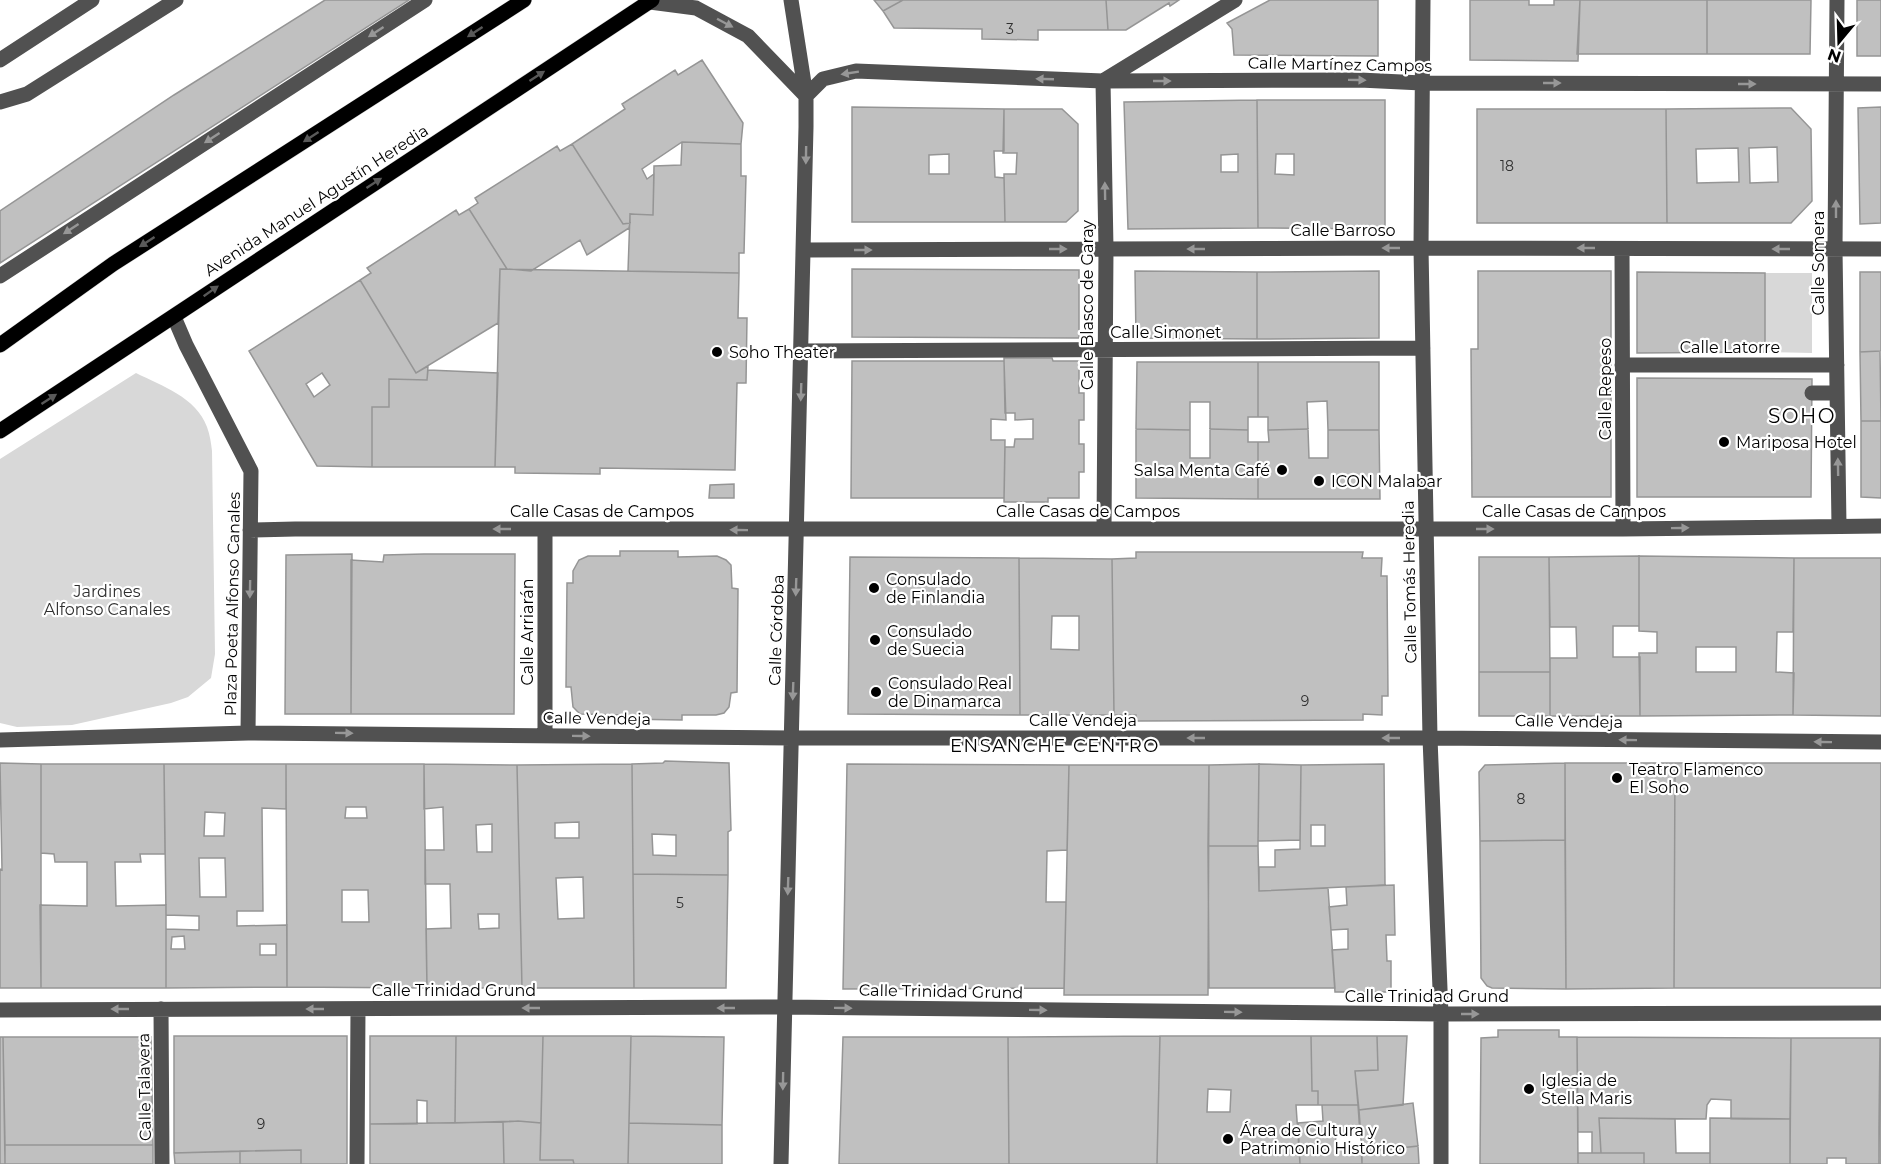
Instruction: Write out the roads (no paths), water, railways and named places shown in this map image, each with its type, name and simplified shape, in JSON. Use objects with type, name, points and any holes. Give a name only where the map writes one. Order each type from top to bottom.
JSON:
[{"type":"main road","points":[[0,345],[114,264],[524,0]]},
{"type":"main road","name":"Avenida Manuel Agustín Heredia","points":[[0,430],[651,1]]},
{"type":"street","points":[[0,60],[92,0]]},
{"type":"street","points":[[0,102],[27,94],[176,0]]},
{"type":"street","points":[[0,276],[425,0]]},
{"type":"street","name":"Calle Córdoba","points":[[781,1164],[805,250],[806,96],[791,0]]},
{"type":"street","points":[[1103,81],[1235,0]]},
{"type":"street","name":"Calle Tomás Heredia","points":[[1423,0],[1421,248],[1430,738],[1441,1014],[1441,1164]]},
{"type":"street","name":"Calle Somera","points":[[1838,0],[1835,249],[1839,526]]},
{"type":"street","points":[[651,1],[696,8],[748,36],[806,96]]},
{"type":"street","name":"Calle Martínez Campos","points":[[806,96],[823,79],[856,71],[1103,81],[1360,80],[1422,83],[1881,84]]},
{"type":"street","name":"Calle Blasco de Garay","points":[[1103,81],[1106,249],[1104,529]]},
{"type":"street","name":"Calle Repeso","points":[[1622,249],[1623,529]]},
{"type":"street","name":"Calle Barroso","points":[[805,250],[1881,249]]},
{"type":"street","name":"Plaza Poeta Alfonso Canales","points":[[0,740],[248,733],[251,471],[174,317]]},
{"type":"street","name":"Calle Simonet","points":[[802,351],[1423,348]]},
{"type":"street","name":"Calle Latorre","points":[[1622,366],[1837,365]]},
{"type":"street","points":[[1812,393],[1837,393]]},
{"type":"street","name":"Calle Casas de Campos","points":[[250,530],[1623,529],[1881,526]]},
{"type":"street","name":"Calle Arriarán","points":[[545,529],[545,735]]},
{"type":"street","name":"Calle Vendeja","points":[[248,733],[792,738],[1430,738],[1881,742]]},
{"type":"street","name":"Calle Trinidad Grund","points":[[0,1010],[784,1007],[1441,1014],[1881,1013]]},
{"type":"street","points":[[357,1164],[358,1008]]},
{"type":"street","name":"Calle Talavera","points":[[161,1009],[162,1164]]},
{"type":"place","name":"Soho Theater","points":[[717,352]]},
{"type":"place","name":"Mariposa Hotel","points":[[1724,442]]},
{"type":"place","name":"Salsa Menta Café","points":[[1282,470]]},
{"type":"place","name":"ICON Malabar","points":[[1319,481]]},
{"type":"place","name":"Consulado de Finlandia","points":[[874,588]]},
{"type":"place","name":"Consulado de Suecia","points":[[875,640]]},
{"type":"place","name":"Consulado Real de Dinamarca","points":[[876,692]]},
{"type":"place","name":"Teatro Flamenco El Soho","points":[[1617,778]]},
{"type":"place","name":"Iglesia de Stella Maris","points":[[1529,1089]]},
{"type":"place","name":"Área de Cultura y Patrimonio Histórico","points":[[1228,1139]]},
{"type":"district","name":"SOHO","points":[[1802,416]]},
{"type":"district","name":"ENSANCHE CENTRO","points":[[1055,746]]},
{"type":"park label","name":"Jardines Alfonso Canales","points":[[107,600]]}]
